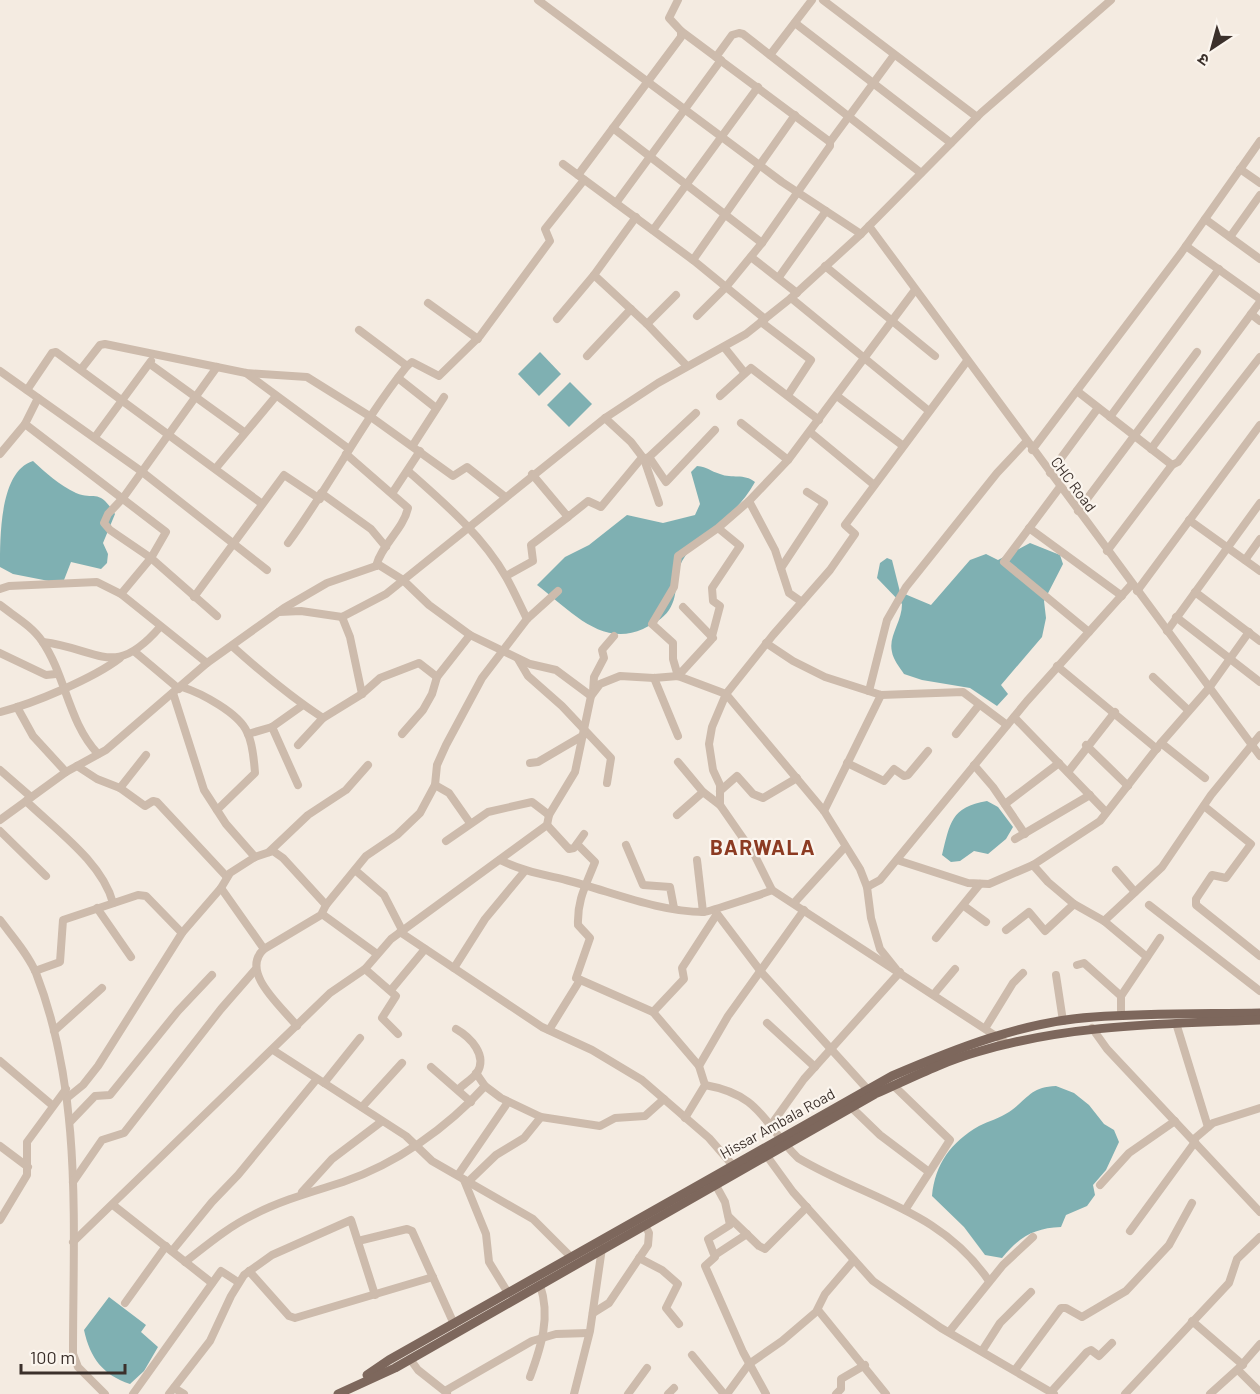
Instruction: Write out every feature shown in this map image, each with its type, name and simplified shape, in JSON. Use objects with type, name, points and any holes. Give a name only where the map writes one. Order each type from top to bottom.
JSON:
[{"type":"main road","name":"Hissar Ambala Road","points":[[783,1142],[944,1053],[1001,1037],[1063,1021],[1121,1016],[1259,1013]]},
{"type":"main road","name":"Hissar Ambala Road","points":[[351,1387],[388,1360],[604,1238],[851,1107],[870,1092],[894,1086],[977,1052],[1008,1044],[1092,1028],[1176,1023],[1259,1013]]},
{"type":"main road","name":"Hissar Ambala Road","points":[[338,1394],[410,1359],[646,1227],[714,1181]]},
{"type":"street","points":[[538,0],[761,167],[861,234]]},
{"type":"street","points":[[678,0],[669,18],[681,31],[830,142]]},
{"type":"street","points":[[770,55],[812,0]]},
{"type":"street","points":[[823,0],[977,117]]},
{"type":"street","points":[[279,612],[301,611],[342,617],[386,594],[469,528],[504,496],[604,418],[687,366],[724,347],[763,321],[794,296],[861,234],[977,117],[1111,0]]},
{"type":"street","points":[[795,23],[951,143]]},
{"type":"street","points":[[288,543],[321,496],[347,452],[407,366],[412,362],[439,376],[478,339],[550,241],[545,229],[613,128],[681,36],[681,31]]},
{"type":"street","points":[[616,203],[685,108],[732,35],[739,33],[921,173]]},
{"type":"street","points":[[697,316],[726,287],[762,243],[829,150],[830,142],[848,115],[894,55]]},
{"type":"street","points":[[653,230],[758,87]]},
{"type":"street","points":[[693,260],[761,167],[795,115]]},
{"type":"street","points":[[613,128],[686,187],[726,214],[762,243]]},
{"type":"street","points":[[1032,450],[1186,246],[1260,141]]},
{"type":"street","points":[[562,164],[693,260],[811,360],[788,395]]},
{"type":"street","points":[[1240,169],[1260,183]]},
{"type":"street","points":[[1230,237],[1257,206],[1260,195]]},
{"type":"street","points":[[779,278],[826,211]]},
{"type":"street","points":[[557,319],[594,275],[636,217]]},
{"type":"street","points":[[1205,219],[1260,259]]},
{"type":"street","name":"CHC Road","points":[[869,226],[1026,442],[1260,756]]},
{"type":"street","points":[[1151,449],[1260,301],[1186,246]]},
{"type":"street","points":[[751,257],[779,278],[794,296],[929,411]]},
{"type":"street","points":[[825,266],[935,356]]},
{"type":"street","points":[[1110,417],[1218,269]]},
{"type":"street","points":[[594,275],[647,324],[687,366]]},
{"type":"street","points":[[678,676],[673,659],[673,643],[652,623],[674,587],[678,556],[718,528],[749,501],[788,460],[915,290]]},
{"type":"street","points":[[647,324],[676,295]]},
{"type":"street","points":[[428,303],[478,339]]},
{"type":"street","points":[[586,356],[631,309]]},
{"type":"street","points":[[1251,314],[1260,321]]},
{"type":"street","points":[[359,330],[407,366]]},
{"type":"street","points":[[82,368],[103,344],[157,353],[246,373],[306,376],[413,445],[454,476],[465,467],[470,468],[504,496]]},
{"type":"street","points":[[724,347],[744,372]]},
{"type":"street","points":[[27,390],[54,351],[82,368],[261,504]]},
{"type":"street","points":[[1078,511],[1197,352]]},
{"type":"street","points":[[95,437],[157,353]]},
{"type":"street","points":[[1107,551],[1172,465],[1178,462],[1260,357]]},
{"type":"street","points":[[720,806],[720,791],[709,744],[712,727],[726,694],[766,643],[830,570],[855,534],[845,525],[902,445],[967,361]]},
{"type":"street","points":[[150,364],[244,432]]},
{"type":"street","points":[[217,616],[151,558],[105,526],[108,514],[123,498],[168,432],[218,367]]},
{"type":"street","points":[[720,396],[744,372],[754,369],[819,420]]},
{"type":"street","points":[[0,371],[141,471],[267,570]]},
{"type":"street","points":[[246,373],[347,452],[407,505],[409,509],[400,529],[379,556],[376,566]]},
{"type":"street","points":[[398,378],[436,408]]},
{"type":"street","points":[[1077,391],[1172,465]]},
{"type":"street","points":[[216,468],[276,396]]},
{"type":"street","points":[[837,396],[902,445]]},
{"type":"street","points":[[0,454],[25,424],[38,398]]},
{"type":"street","points":[[413,445],[444,398]]},
{"type":"street","points":[[1050,473],[1098,408]]},
{"type":"street","points":[[506,576],[533,561],[531,545],[588,501],[602,506],[640,460],[647,458],[696,413]]},
{"type":"street","points":[[604,418],[632,442],[666,482],[715,430]]},
{"type":"street","points":[[741,423],[788,460]]},
{"type":"street","points":[[25,424],[166,532],[151,558],[121,594]]},
{"type":"street","points":[[867,887],[880,880],[1057,666],[1122,596],[1135,588],[1190,520],[1260,425]]},
{"type":"street","points":[[810,432],[873,484]]},
{"type":"street","points":[[869,691],[881,640],[893,608],[906,587],[997,473],[1026,442]]},
{"type":"street","points":[[393,492],[420,451]]},
{"type":"street","points":[[647,458],[659,503]]},
{"type":"street","points":[[408,471],[469,528],[506,576],[527,619]]},
{"type":"street","points":[[532,474],[568,517]]},
{"type":"street","points":[[194,597],[261,504],[286,475],[371,529],[386,547]]},
{"type":"street","points":[[1060,487],[1004,562],[1089,632]]},
{"type":"street","points":[[781,568],[824,503],[807,492]]},
{"type":"street","points":[[749,501],[781,568],[789,593],[802,602]]},
{"type":"street","points":[[1167,631],[1260,503]]},
{"type":"street","points":[[1190,520],[1260,571]]},
{"type":"street","points":[[678,676],[713,638],[720,606],[713,601],[712,588],[741,545],[718,528]]},
{"type":"street","points":[[1029,528],[1122,596]]},
{"type":"street","points":[[1245,560],[1260,539]]},
{"type":"street","points":[[0,820],[66,772],[98,754],[178,690],[207,663],[279,612],[327,583],[376,566],[381,566],[403,580],[429,605],[470,635],[517,658],[556,670],[592,694]]},
{"type":"street","points":[[0,589],[9,586],[92,581],[121,594],[207,663]]},
{"type":"street","points":[[73,1182],[102,1140],[124,1133],[221,1009],[255,970],[256,957],[264,949],[322,914],[326,905],[366,856],[397,835],[420,813],[435,784],[437,765],[450,736],[482,678],[527,619],[558,591]]},
{"type":"street","points":[[1195,592],[1260,640]]},
{"type":"street","points":[[683,608],[713,638]]},
{"type":"street","points":[[1,609],[27,625],[43,642],[86,739],[98,754]]},
{"type":"street","points":[[342,617],[350,637],[362,694]]},
{"type":"street","points":[[1176,617],[1260,682]]},
{"type":"street","points":[[0,712],[17,707],[105,669],[120,658],[135,652],[160,627]]},
{"type":"street","points":[[897,860],[968,883],[980,884],[989,884],[1033,865],[1100,821],[1188,710],[1209,688],[1249,632]]},
{"type":"street","points":[[402,734],[423,710],[432,694],[437,677],[470,635]]},
{"type":"street","points":[[73,1242],[330,993],[365,969],[401,931],[547,825],[549,815],[575,771],[585,733],[594,676],[604,658],[602,650],[614,636]]},
{"type":"street","points":[[43,642],[106,657],[120,658]]},
{"type":"street","points":[[766,643],[793,661],[825,677],[881,694],[963,692],[1007,725]]},
{"type":"street","points":[[232,646],[262,674],[278,683],[303,705],[323,718]]},
{"type":"street","points":[[135,652],[178,690],[216,704],[241,723],[248,734],[255,773],[217,810]]},
{"type":"street","points":[[0,653],[44,674],[57,674]]},
{"type":"street","points":[[517,658],[528,676],[562,706],[612,759],[607,783]]},
{"type":"street","points":[[298,745],[323,718],[362,694],[382,676],[419,663],[437,677]]},
{"type":"street","points":[[1057,666],[1114,712],[1205,778]]},
{"type":"street","points":[[592,694],[600,684],[616,676],[654,678],[678,676],[726,694],[824,811],[867,887],[871,918],[880,950],[898,970]]},
{"type":"street","points":[[1154,677],[1188,710]]},
{"type":"street","points":[[654,678],[678,736]]},
{"type":"street","points":[[178,690],[198,778],[217,810],[255,857]]},
{"type":"street","points":[[824,811],[881,694]]},
{"type":"street","points":[[248,734],[272,727],[303,705]]},
{"type":"street","points":[[956,734],[979,705]]},
{"type":"street","points":[[17,707],[33,736],[66,772]]},
{"type":"street","points":[[1068,772],[1086,745],[1114,712]]},
{"type":"street","points":[[1014,717],[1106,812]]},
{"type":"street","points":[[272,727],[298,785]]},
{"type":"street","points":[[530,763],[538,762],[585,733]]},
{"type":"street","points":[[1104,921],[1162,867],[1204,806],[1260,735]]},
{"type":"street","points":[[1086,745],[1128,786]]},
{"type":"street","points":[[847,763],[884,781],[894,769],[904,776],[908,775],[928,752]]},
{"type":"street","points":[[120,788],[146,755]]},
{"type":"street","points":[[678,762],[703,792],[720,806],[754,854],[772,890],[986,1027],[1008,1044]]},
{"type":"street","points":[[1005,804],[1059,763]]},
{"type":"street","points":[[0,1220],[23,1183],[28,1167],[27,1142],[52,1105],[84,1085],[182,933],[221,888],[227,877],[233,870],[269,852],[308,814],[346,790],[368,765]]},
{"type":"street","points":[[974,765],[1025,834]]},
{"type":"street","points":[[77,766],[97,780],[120,788],[145,806],[153,801],[158,802],[227,877]]},
{"type":"street","points":[[1,771],[92,863],[106,882],[113,903]]},
{"type":"street","points":[[720,791],[737,776],[753,794],[763,798],[796,778]]},
{"type":"street","points":[[435,784],[449,793],[470,823]]},
{"type":"street","points":[[677,815],[703,792]]},
{"type":"street","points":[[1015,839],[1090,795]]},
{"type":"street","points":[[446,841],[488,812],[532,802],[549,815]]},
{"type":"street","points":[[1204,806],[1251,844],[1226,878],[1212,875],[1196,899],[1196,905],[1260,956]]},
{"type":"street","points":[[547,825],[568,848],[577,844],[584,834]]},
{"type":"street","points":[[0,831],[46,876]]},
{"type":"street","points":[[577,844],[595,862],[583,885],[578,905],[578,925],[590,938],[575,976],[653,1012],[699,1066],[705,1085],[685,1118]]},
{"type":"street","points":[[626,845],[643,885],[670,886],[674,908]]},
{"type":"street","points":[[794,903],[845,847]]},
{"type":"street","points":[[269,852],[279,855],[326,905]]},
{"type":"street","points":[[500,860],[524,872],[674,908],[716,913],[760,971],[870,1092]]},
{"type":"street","points":[[697,861],[703,912]]},
{"type":"street","points":[[1033,865],[1048,882],[1074,904],[1104,921],[1147,957]]},
{"type":"street","points":[[355,870],[384,895],[401,931],[549,1030],[592,1050],[632,1074],[664,1099],[736,1168]]},
{"type":"street","points":[[1116,870],[1135,892]]},
{"type":"street","points":[[454,968],[485,919],[524,872]]},
{"type":"street","points":[[936,938],[980,884]]},
{"type":"street","points":[[221,888],[264,949]]},
{"type":"street","points":[[653,1012],[684,980],[681,968],[716,913],[732,902],[764,895],[772,890]]},
{"type":"street","points":[[35,971],[60,962],[63,920],[143,894],[182,933]]},
{"type":"street","points":[[1006,930],[1029,912],[1045,932],[1074,904]]},
{"type":"street","points":[[1149,905],[1260,991]]},
{"type":"street","points":[[964,906],[986,922]]},
{"type":"street","points":[[97,908],[131,957]]},
{"type":"street","points":[[699,1066],[728,1016],[804,910]]},
{"type":"street","points":[[322,914],[378,954]]},
{"type":"street","points":[[0,920],[3,930],[35,971],[54,1031],[71,1121],[73,1354],[78,1367],[105,1394]]},
{"type":"street","points":[[1121,1016],[1121,996],[1160,938]]},
{"type":"street","points":[[391,990],[425,949]]},
{"type":"street","points":[[1077,965],[1084,963],[1121,996]]},
{"type":"street","points":[[365,969],[391,990],[396,998],[382,1018],[398,1034]]},
{"type":"street","points":[[934,994],[955,969]]},
{"type":"street","points":[[255,970],[297,1026]]},
{"type":"street","points":[[771,1125],[815,1067],[898,970]]},
{"type":"street","points":[[986,1027],[1013,982],[1023,973]]},
{"type":"street","points":[[71,1121],[95,1096],[110,1095],[178,1011],[212,975]]},
{"type":"street","points":[[1056,975],[1063,1021]]},
{"type":"street","points":[[549,1030],[580,980]]},
{"type":"street","points":[[54,1031],[102,988]]},
{"type":"street","points":[[767,1023],[815,1067]]},
{"type":"street","points":[[1176,1023],[1208,1127]]},
{"type":"street","points":[[1092,1028],[1107,1049],[1260,1212]]},
{"type":"street","points":[[456,1029],[470,1038],[476,1046],[479,1063],[476,1073],[459,1089]]},
{"type":"street","points":[[125,1303],[169,1248],[238,1175],[360,1038]]},
{"type":"street","points":[[273,1050],[362,1107],[381,1122],[403,1134],[430,1159],[533,1219],[572,1257]]},
{"type":"street","points":[[0,1061],[52,1105]]},
{"type":"street","points":[[362,1107],[402,1063]]},
{"type":"street","points":[[431,1067],[459,1089],[471,1102]]},
{"type":"street","points":[[476,1073],[485,1086],[508,1102],[541,1117],[600,1126],[615,1118],[645,1116],[664,1099]]},
{"type":"street","points":[[705,1085],[720,1088],[759,1109],[783,1142],[812,1166],[919,1216],[973,1257],[989,1281]]},
{"type":"street","points":[[185,1262],[241,1221],[301,1193],[344,1182],[392,1160],[416,1145],[471,1102],[485,1086]]},
{"type":"street","points":[[894,1086],[950,1138],[905,1210]]},
{"type":"street","points":[[464,1179],[508,1102]]},
{"type":"street","points":[[851,1107],[880,1135],[930,1172]]},
{"type":"street","points":[[1130,1231],[1194,1141],[1208,1127],[1260,1108]]},
{"type":"street","points":[[464,1179],[524,1138],[541,1117]]},
{"type":"street","points":[[1100,1185],[1129,1154],[1175,1121]]},
{"type":"street","points":[[301,1193],[332,1159],[381,1122]]},
{"type":"street","points":[[0,1146],[28,1167]]},
{"type":"street","points":[[764,1152],[807,1207],[873,1281],[948,1332],[1050,1393],[1087,1352],[1091,1350],[1099,1356],[1112,1343]]},
{"type":"street","points":[[464,1179],[486,1234],[489,1262],[508,1293]]},
{"type":"street","points":[[714,1181],[725,1202],[730,1225],[708,1239],[716,1255]]},
{"type":"street","points":[[1015,1370],[1061,1308],[1066,1308],[1082,1317],[1126,1291],[1169,1245],[1192,1203]]},
{"type":"street","points":[[113,1205],[212,1283]]},
{"type":"street","points":[[728,1216],[765,1249],[807,1207]]},
{"type":"street","points":[[184,1394],[172,1391],[210,1341],[238,1282],[272,1254],[349,1219],[375,1294]]},
{"type":"street","points":[[593,1313],[609,1303],[648,1245],[649,1233],[646,1227]]},
{"type":"street","points":[[358,1241],[409,1229],[454,1324]]},
{"type":"street","points":[[747,1234],[716,1255],[705,1266],[749,1364],[766,1394]]},
{"type":"street","points":[[948,1332],[989,1281],[1033,1237]]},
{"type":"street","points":[[1125,1394],[1228,1283],[1238,1258],[1260,1237]]},
{"type":"street","points":[[574,1394],[590,1333],[604,1238]]},
{"type":"street","points":[[639,1258],[662,1270],[678,1284],[666,1308],[679,1324]]},
{"type":"street","points":[[692,1355],[726,1394],[749,1364],[782,1341],[818,1310],[825,1294],[854,1260]]},
{"type":"street","points":[[133,1394],[222,1270],[238,1282]]},
{"type":"street","points":[[249,1271],[289,1316],[295,1318],[433,1277]]},
{"type":"street","points":[[530,1377],[544,1337],[544,1297],[540,1285]]},
{"type":"street","points":[[982,1351],[1000,1323],[1031,1292]]},
{"type":"street","points":[[818,1310],[866,1365],[886,1394]]},
{"type":"street","points":[[1192,1321],[1240,1367],[1260,1392]]},
{"type":"street","points":[[410,1359],[443,1392],[544,1337],[590,1333]]},
{"type":"street","points":[[1210,1394],[1240,1367],[1260,1344]]},
{"type":"street","points":[[836,1394],[841,1389],[841,1379],[866,1365]]},
{"type":"street","points":[[627,1394],[647,1368]]},
{"type":"water","points":[[540,352],[561,374],[539,396],[518,374]]},
{"type":"water","points":[[570,382],[592,404],[569,427],[547,405]]},
{"type":"water","points":[[33,461],[70,490],[104,500],[115,514],[103,543],[108,554],[107,563],[101,569],[71,562],[64,580],[59,583],[13,574],[0,567],[2,522],[8,490],[22,467]]},
{"type":"water","points":[[697,466],[724,475],[751,479],[755,482],[737,507],[685,556],[679,571],[672,604],[661,619],[628,634],[613,634],[586,623],[537,585],[565,557],[589,545],[627,515],[663,523],[695,515],[700,504],[691,472]]},
{"type":"water","points":[[1030,543],[1060,555],[1063,564],[1044,601],[1046,618],[1042,637],[1001,685],[1008,694],[997,706],[970,688],[922,680],[904,674],[894,658],[891,646],[902,604],[877,578],[880,563],[887,558],[892,560],[900,592],[931,605],[970,560],[986,554],[998,560]]},
{"type":"water","points":[[987,801],[998,807],[1013,827],[1006,839],[988,854],[974,851],[960,861],[951,862],[942,855],[954,818],[966,807]]},
{"type":"water","points":[[1056,1086],[1074,1093],[1089,1105],[1104,1124],[1114,1130],[1119,1142],[1106,1170],[1093,1185],[1095,1195],[1087,1206],[1066,1215],[1061,1227],[1043,1229],[1021,1239],[1002,1258],[985,1255],[964,1227],[932,1196],[941,1164],[960,1139],[969,1132],[1009,1112],[1035,1091]]},
{"type":"water","points":[[109,1297],[146,1325],[141,1332],[158,1347],[144,1371],[130,1384],[112,1376],[99,1364],[90,1349],[84,1330]]},
{"type":"district","name":"BARWALA","points":[[763,846]]}]
